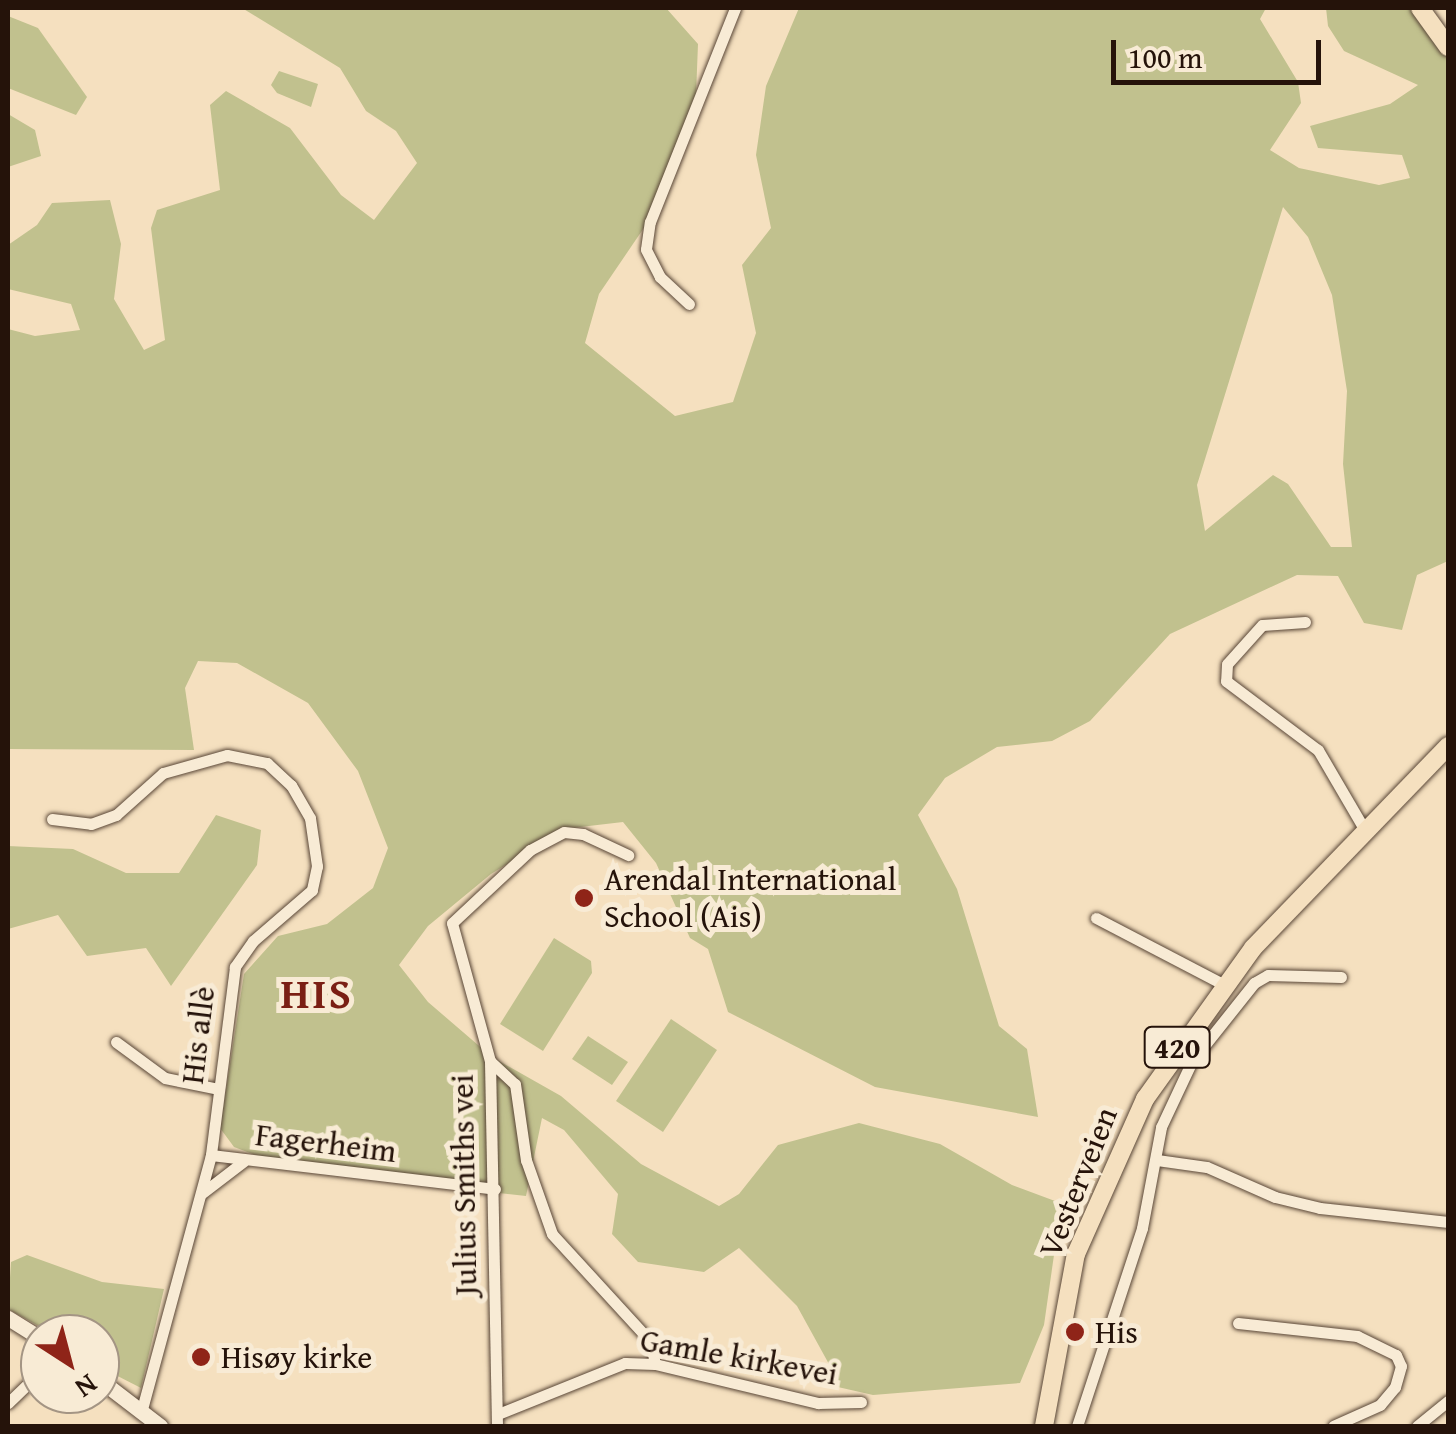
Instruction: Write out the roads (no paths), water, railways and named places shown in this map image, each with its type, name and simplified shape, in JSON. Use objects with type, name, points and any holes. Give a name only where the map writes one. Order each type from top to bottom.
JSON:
[{"type":"main road","points":[[1420,8],[1448,48]]},
{"type":"main road","name":"Vesterveien","points":[[1044,1426],[1064,1301],[1091,1210],[1145,1099],[1223,984],[1448,746]]},
{"type":"main road","points":[[120,1396],[160,1426]]},
{"type":"street","points":[[689,304],[660,278],[646,249],[650,222],[735,8]]},
{"type":"street","points":[[1306,622],[1262,625],[1227,664],[1226,681],[1318,750],[1366,832]]},
{"type":"street","name":"His allè","points":[[52,819],[92,824],[116,815],[164,773],[198,759],[227,755],[267,763],[291,785],[310,818],[317,866],[312,890],[252,941],[235,968],[212,1154],[141,1412]]},
{"type":"street","name":"Julius Smiths vei","points":[[497,1420],[490,1061],[452,923],[456,914],[530,850],[564,832],[584,834],[628,855]]},
{"type":"street","points":[[1096,918],[1223,984]]},
{"type":"street","points":[[1077,1426],[1117,1318],[1172,1097],[1254,983],[1281,972],[1341,977]]},
{"type":"street","points":[[116,1042],[165,1078],[218,1088]]},
{"type":"street","points":[[490,1061],[516,1084],[526,1160],[552,1234],[651,1342],[654,1364]]},
{"type":"street","name":"Fagerheim","points":[[212,1154],[244,1162],[494,1189]]},
{"type":"street","points":[[1157,1160],[1207,1166],[1274,1197],[1320,1208],[1448,1222]]},
{"type":"street","points":[[201,1194],[244,1162]]},
{"type":"street","points":[[1238,1322],[1357,1336],[1396,1356],[1398,1377],[1380,1405],[1333,1426]]},
{"type":"street","name":"Gamle kirkevei","points":[[497,1420],[603,1369],[654,1364],[818,1403],[861,1402]]},
{"type":"street","points":[[1417,1426],[1448,1402]]},
{"type":"place","name":"Arendal International School (Ais)","points":[[584,898]]},
{"type":"place","name":"His","points":[[1075,1332]]},
{"type":"place","name":"Hisøy kirke","points":[[201,1357]]},
{"type":"district","name":"HIS","points":[[317,993]]}]
